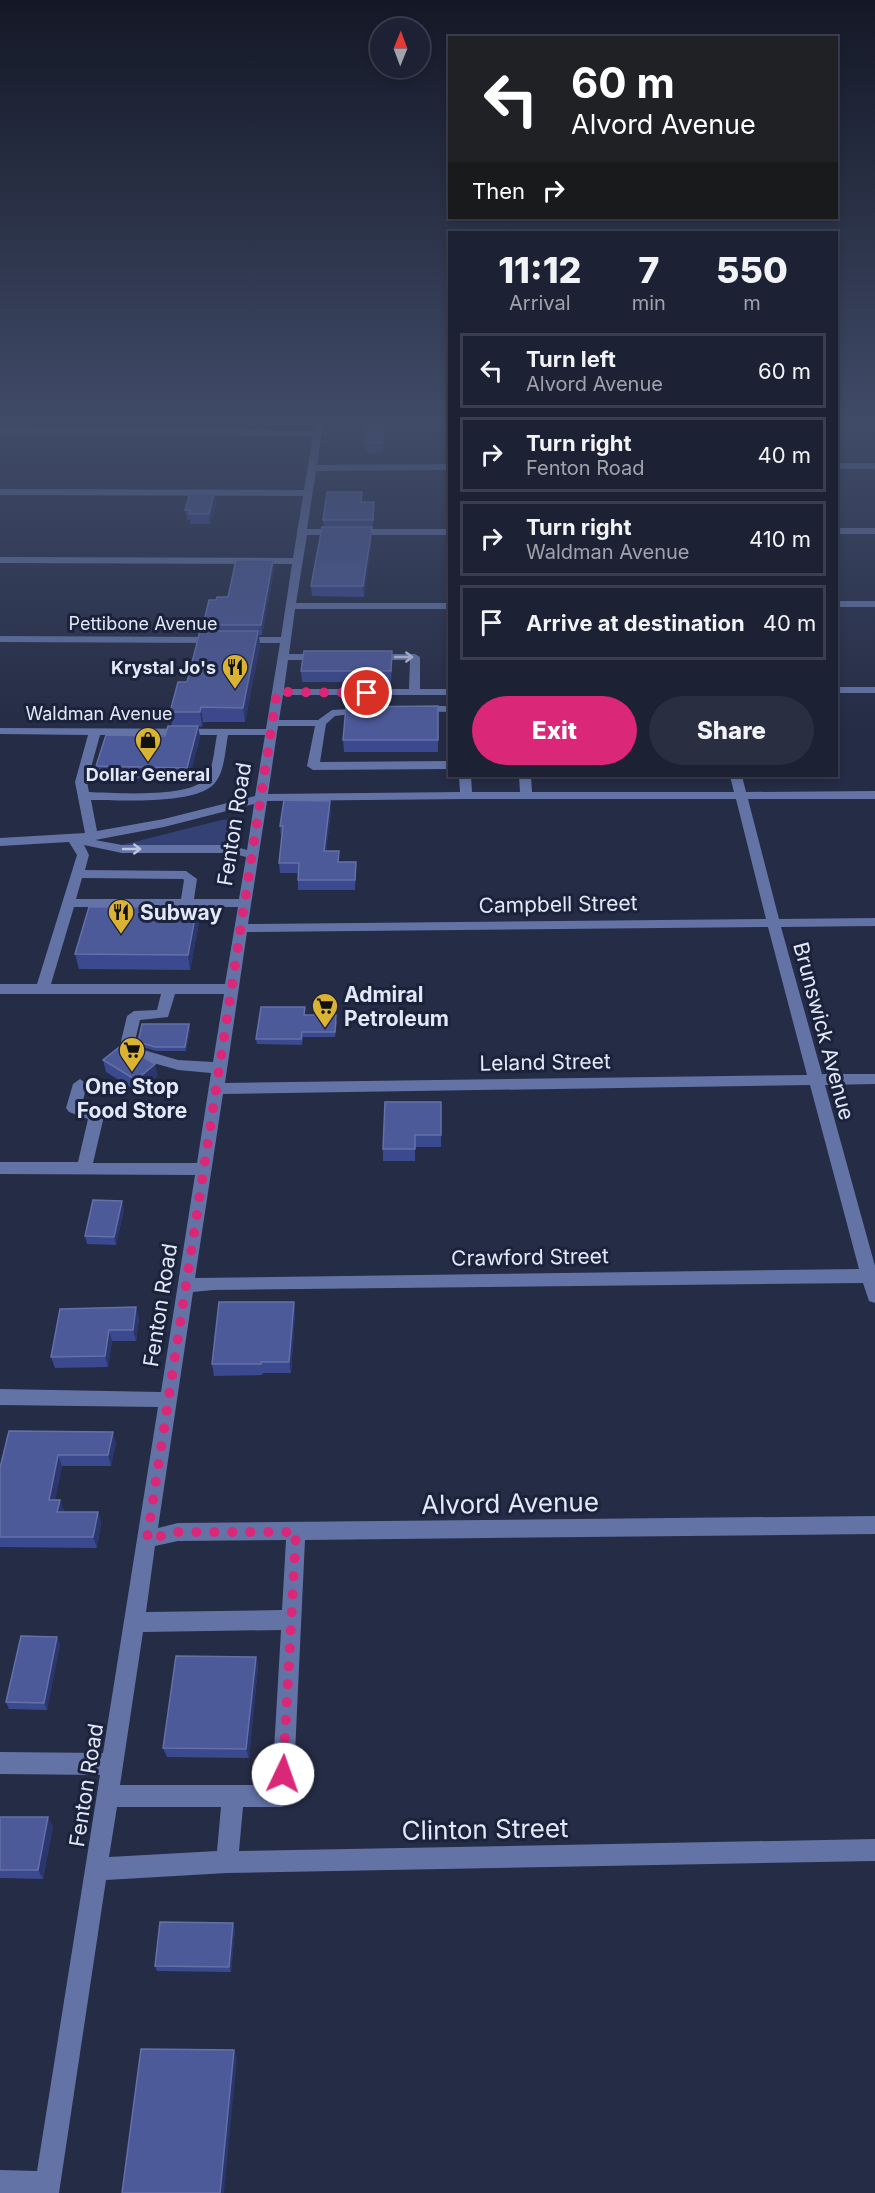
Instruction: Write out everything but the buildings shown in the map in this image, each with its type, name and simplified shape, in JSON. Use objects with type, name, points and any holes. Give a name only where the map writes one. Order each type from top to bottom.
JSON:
[{"type":"street","name":"Fenton Road","points":[[47,2188],[302,525]]},
{"type":"street","points":[[301,532],[448,531]]},
{"type":"street","points":[[838,531],[875,531]]},
{"type":"street","points":[[0,560],[297,561]]},
{"type":"street","points":[[838,604],[875,604]]},
{"type":"street","points":[[291,606],[448,606]]},
{"type":"street","name":"Pettibone Avenue","points":[[0,639],[285,640]]},
{"type":"street","points":[[283,657],[335,657]]},
{"type":"street","points":[[358,657],[415,657],[414,693]]},
{"type":"street","points":[[838,690],[875,690]]},
{"type":"street","points":[[277,692],[448,692]]},
{"type":"street","points":[[404,709],[448,709]]},
{"type":"street","points":[[374,710],[332,713],[321,723],[314,766],[448,765]]},
{"type":"street","name":"Waldman Avenue","points":[[0,731],[223,732],[321,723]]},
{"type":"street","points":[[92,837],[81,782],[95,731]]},
{"type":"street","points":[[84,796],[168,795],[203,786],[208,782],[214,768],[223,732]]},
{"type":"street","points":[[465,777],[466,796]]},
{"type":"street","points":[[525,777],[526,796]]},
{"type":"street","name":"Brunswick Avenue","points":[[736,777],[815,1079],[872,1276],[875,1296]]},
{"type":"street","points":[[0,842],[74,839],[152,827],[261,798],[875,795]]},
{"type":"street","points":[[74,839],[122,849],[230,849],[252,855]]},
{"type":"street","points":[[42,990],[82,855],[74,839]]},
{"type":"street","points":[[78,873],[186,875],[192,879],[187,903]]},
{"type":"street","points":[[69,903],[244,903]]},
{"type":"street","name":"Campbell Street","points":[[240,928],[875,922]]},
{"type":"street","points":[[0,989],[231,989]]},
{"type":"street","points":[[169,989],[163,1014],[134,1016],[128,1041],[130,1051],[178,1065],[219,1068]]},
{"type":"street","name":"Leland Street","points":[[216,1089],[875,1079]]},
{"type":"street","points":[[80,1084],[74,1108],[96,1116],[84,1169]]},
{"type":"street","points":[[0,1168],[203,1169]]},
{"type":"street","name":"Crawford Street","points":[[186,1286],[213,1283],[872,1276]]},
{"type":"street","points":[[0,1397],[168,1400]]},
{"type":"street","name":"Alvord Avenue","points":[[147,1539],[178,1532],[875,1525]]},
{"type":"street","points":[[107,1796],[233,1798],[282,1796],[296,1532]]},
{"type":"street","points":[[134,1622],[291,1620]]},
{"type":"street","points":[[0,1763],[112,1764]]},
{"type":"street","points":[[227,1862],[233,1798]]},
{"type":"street","name":"Clinton Street","points":[[96,1869],[227,1862],[875,1850]]},
{"type":"street","points":[[0,2183],[47,2188]]},
{"type":"shaded area","points":[[232,819],[228,846],[122,845],[221,820]]},
{"type":"place","name":"Krystal Jo's","points":[[235,690]]},
{"type":"place","name":"Dollar General","points":[[148,763]]},
{"type":"place","name":"Subway","points":[[121,935]]},
{"type":"place","name":"Admiral Petroleum","points":[[325,1029]]},
{"type":"place","name":"One Stop Food Store","points":[[132,1073]]},
{"type":"route","points":[[283,1774],[296,1532],[178,1532],[147,1539],[277,692],[367,693]]}]
